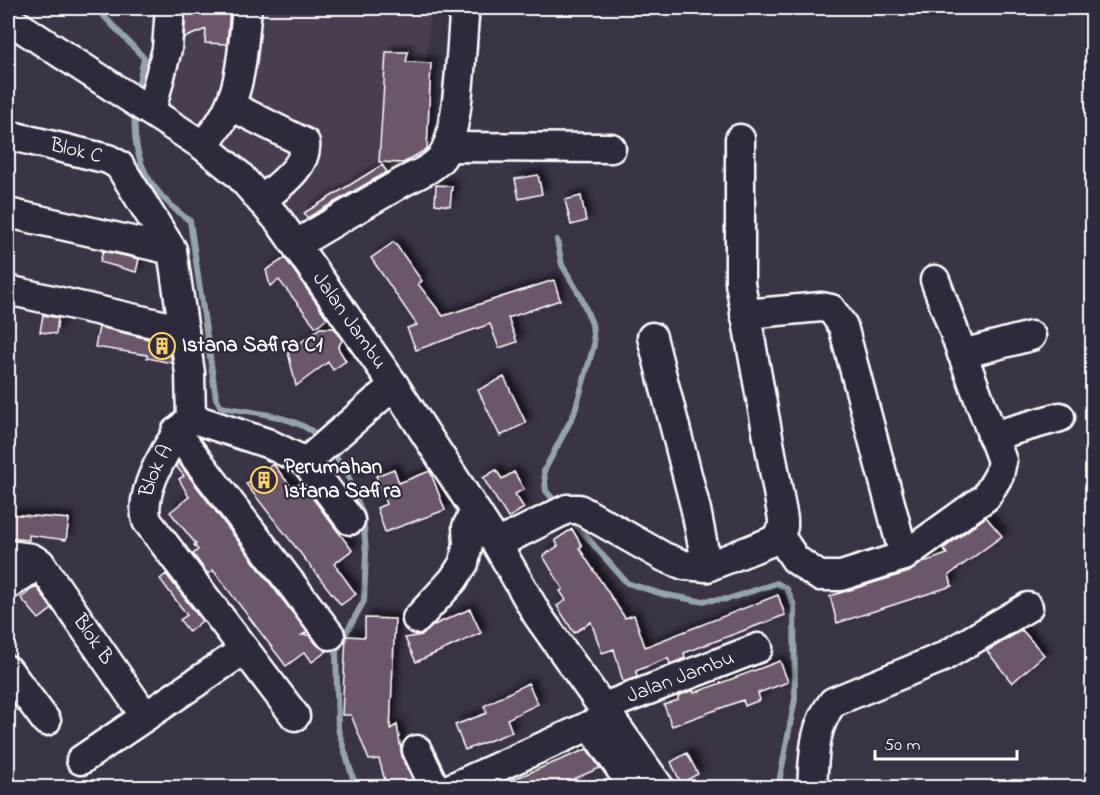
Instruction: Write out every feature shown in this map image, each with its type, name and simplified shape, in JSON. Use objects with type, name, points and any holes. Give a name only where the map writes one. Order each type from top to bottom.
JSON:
[{"type":"street","points":[[141,104],[167,48],[170,8]]},
{"type":"street","points":[[202,145],[218,130],[231,106],[237,88],[247,8]]},
{"type":"street","points":[[297,244],[400,183],[418,175],[441,157],[447,147],[458,79],[462,8]]},
{"type":"street","name":"Jalan Jambu","points":[[8,19],[202,145],[239,175],[297,244],[394,385],[497,544],[538,616],[602,716],[660,788]]},
{"type":"street","points":[[231,106],[305,143],[306,152],[301,161],[261,201]]},
{"type":"street","name":"Blok C","points":[[8,135],[108,159],[119,165],[172,250],[190,373],[184,425]]},
{"type":"street","points":[[497,544],[558,513],[587,512],[664,557],[684,565],[707,567],[768,545],[779,536],[783,519],[740,283],[740,139]]},
{"type":"street","points":[[447,147],[611,148]]},
{"type":"street","points":[[8,213],[172,250]]},
{"type":"street","points":[[779,536],[795,559],[819,576],[841,576],[904,556],[986,496],[999,475],[1002,460],[935,280]]},
{"type":"street","points":[[8,290],[184,330]]},
{"type":"street","points":[[745,314],[821,308],[831,309],[836,315],[843,326],[904,556]]},
{"type":"street","points":[[962,354],[1031,336]]},
{"type":"street","points":[[652,337],[696,510],[707,567]]},
{"type":"street","points":[[184,425],[267,443],[320,450],[394,385]]},
{"type":"street","points":[[992,436],[1060,417]]},
{"type":"street","name":"Blok A","points":[[294,716],[147,521],[144,512],[147,499],[164,449],[184,425],[330,635]]},
{"type":"street","points":[[320,450],[350,520]]},
{"type":"street","points":[[417,619],[453,580],[464,563],[468,544],[467,527],[475,511]]},
{"type":"street","points":[[8,555],[31,558],[40,563],[8,585]]},
{"type":"street","name":"Blok B","points":[[40,563],[145,716]]},
{"type":"street","points":[[812,788],[819,726],[822,716],[833,702],[943,657],[1028,607]]},
{"type":"street","name":"Jalan Jambu","points":[[602,716],[758,648]]},
{"type":"street","points":[[81,760],[244,650]]},
{"type":"street","points":[[8,670],[46,721]]},
{"type":"street","points":[[451,788],[602,716],[634,788]]},
{"type":"street","points":[[417,750],[435,788]]},
{"type":"shaded area","points":[[191,8],[431,8],[417,169],[308,230],[240,155],[157,101],[171,39],[190,36]]},
{"type":"building","points":[[186,8],[230,8],[227,44],[205,43],[206,29],[184,38]]},
{"type":"building","points":[[386,52],[408,52],[406,62],[431,63],[427,149],[403,163],[379,162]]},
{"type":"building","points":[[382,165],[387,172],[307,218],[304,213]]},
{"type":"building","points":[[538,175],[542,194],[519,199],[515,179]]},
{"type":"building","points":[[436,185],[452,186],[450,206],[435,204]]},
{"type":"building","points":[[581,196],[586,221],[571,225],[565,200]]},
{"type":"building","points":[[394,242],[422,281],[418,284],[443,316],[554,280],[560,300],[508,318],[517,342],[499,348],[490,324],[416,350],[407,328],[417,325],[371,258]]},
{"type":"building","points":[[103,251],[139,259],[136,272],[100,262]]},
{"type":"building","points":[[285,258],[327,318],[316,327],[279,280],[270,286],[266,270]]},
{"type":"building","points":[[43,315],[58,318],[56,334],[40,332]]},
{"type":"building","points":[[99,327],[169,344],[172,363],[147,358],[147,355],[95,347]]},
{"type":"building","points":[[320,328],[334,328],[342,340],[338,348],[346,361],[333,370],[328,362],[296,386],[288,352]]},
{"type":"building","points":[[504,377],[526,423],[500,436],[478,390]]},
{"type":"building","points":[[178,462],[307,632],[302,635],[309,635],[317,645],[327,651],[312,662],[305,652],[286,666],[213,570],[208,574],[193,554],[198,550],[194,545],[196,544],[170,512],[189,497],[179,479],[184,476],[176,466]]},
{"type":"building","points":[[273,464],[293,489],[301,483],[352,550],[334,564],[356,594],[341,605],[246,484]]},
{"type":"building","points":[[394,469],[399,483],[430,471],[445,510],[385,532],[377,508],[386,504],[376,476]]},
{"type":"building","points":[[496,470],[502,479],[514,472],[524,489],[515,494],[524,508],[508,518],[483,478]]},
{"type":"building","points":[[8,514],[69,519],[66,540],[29,535],[29,540],[8,538]]},
{"type":"building","points":[[986,517],[1002,536],[949,575],[952,586],[837,623],[830,596],[909,572],[922,563],[947,554],[943,549]]},
{"type":"building","points":[[572,529],[582,546],[579,548],[625,618],[634,615],[645,647],[778,595],[785,615],[684,653],[685,658],[670,664],[668,658],[636,671],[637,677],[623,682],[614,649],[602,653],[591,622],[574,633],[557,606],[566,600],[560,591],[563,589],[543,556],[558,546],[555,540]]},
{"type":"building","points":[[166,574],[202,621],[189,632],[180,620],[187,615],[160,579]]},
{"type":"building","points":[[36,586],[52,609],[39,619],[21,598]]},
{"type":"building","points":[[470,609],[481,633],[416,662],[405,638],[422,635],[434,625]]},
{"type":"building","points":[[365,618],[395,619],[390,729],[397,725],[402,757],[417,788],[387,788],[379,759],[369,760],[351,715],[342,715],[346,636],[365,637]]},
{"type":"building","points":[[1022,630],[1044,655],[1012,683],[987,651]]},
{"type":"building","points":[[780,661],[788,682],[758,693],[760,700],[745,706],[743,700],[672,726],[664,705],[678,700],[678,696],[693,690],[694,693]]},
{"type":"building","points":[[528,683],[538,704],[507,719],[512,732],[465,750],[455,725],[487,713],[484,706]]},
{"type":"building","points":[[587,749],[600,768],[552,788],[492,788]]},
{"type":"building","points":[[687,753],[698,774],[681,783],[671,762]]},
{"type":"waterway","points":[[96,8],[144,58],[137,92]]},
{"type":"waterway","points":[[135,111],[136,145],[146,174],[164,199],[190,221],[216,398],[221,407],[289,420],[302,425],[322,440]]},
{"type":"waterway","points":[[557,240],[562,265],[580,295],[592,324],[594,345],[574,414],[544,471],[546,491],[559,506]]},
{"type":"waterway","points":[[330,450],[345,468],[363,515],[366,553],[364,601],[336,651],[338,729],[356,788]]},
{"type":"waterway","points":[[570,518],[627,583],[662,594],[699,601],[728,599],[777,583],[787,589],[794,606],[795,699],[778,788]]},
{"type":"place","name":"Istana Safira C1","points":[[162,346]]},
{"type":"place","name":"Perumahan Istana Safira","points":[[264,480]]}]
